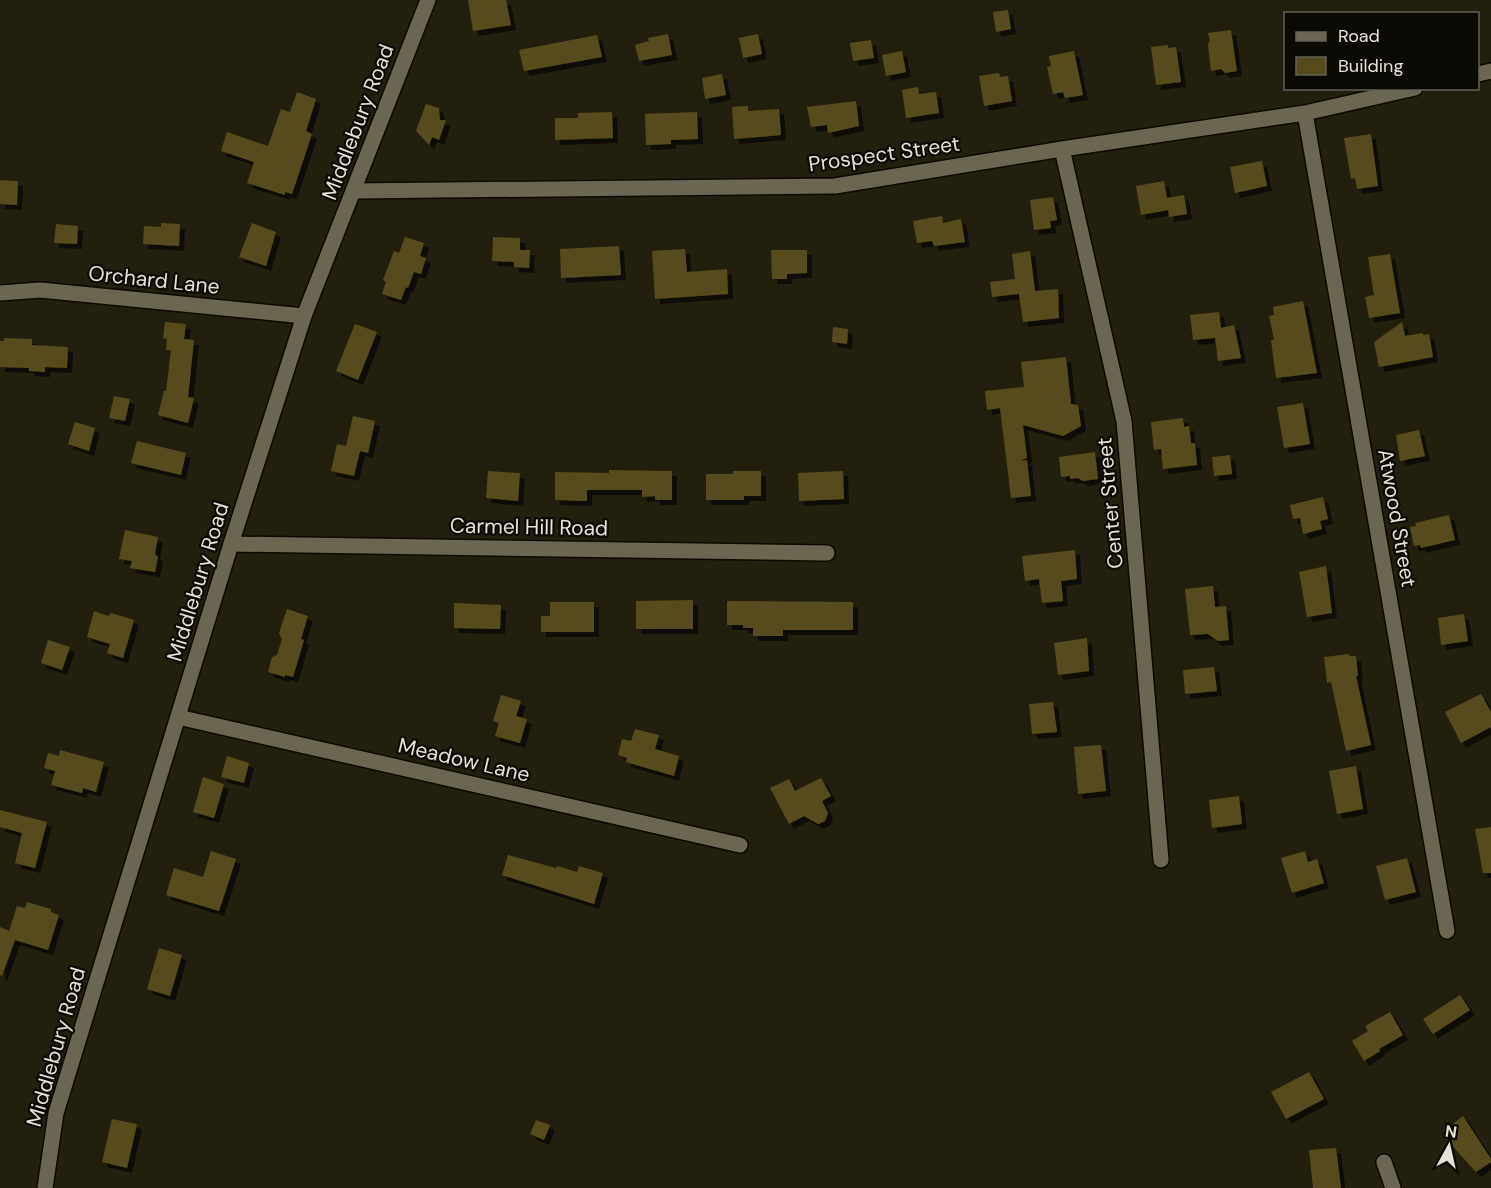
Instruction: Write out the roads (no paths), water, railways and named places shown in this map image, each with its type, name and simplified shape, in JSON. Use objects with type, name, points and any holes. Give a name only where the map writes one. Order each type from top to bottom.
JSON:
[{"type":"street","name":"Middlebury Road","points":[[45,1188],[56,1113],[231,544],[304,316],[428,0]]},
{"type":"street","name":"Prospect Street","points":[[353,191],[835,186],[1305,113],[1406,90]]},
{"type":"street","name":"Atwood Street","points":[[1305,113],[1447,931]]},
{"type":"street","name":"Center Street","points":[[1062,149],[1124,421],[1161,861]]},
{"type":"street","name":"Orchard Lane","points":[[0,292],[40,290],[304,316]]},
{"type":"street","name":"Carmel Hill Road","points":[[231,544],[827,553]]},
{"type":"street","name":"Meadow Lane","points":[[178,717],[741,845]]},
{"type":"street","points":[[1384,1162],[1393,1188]]}]
